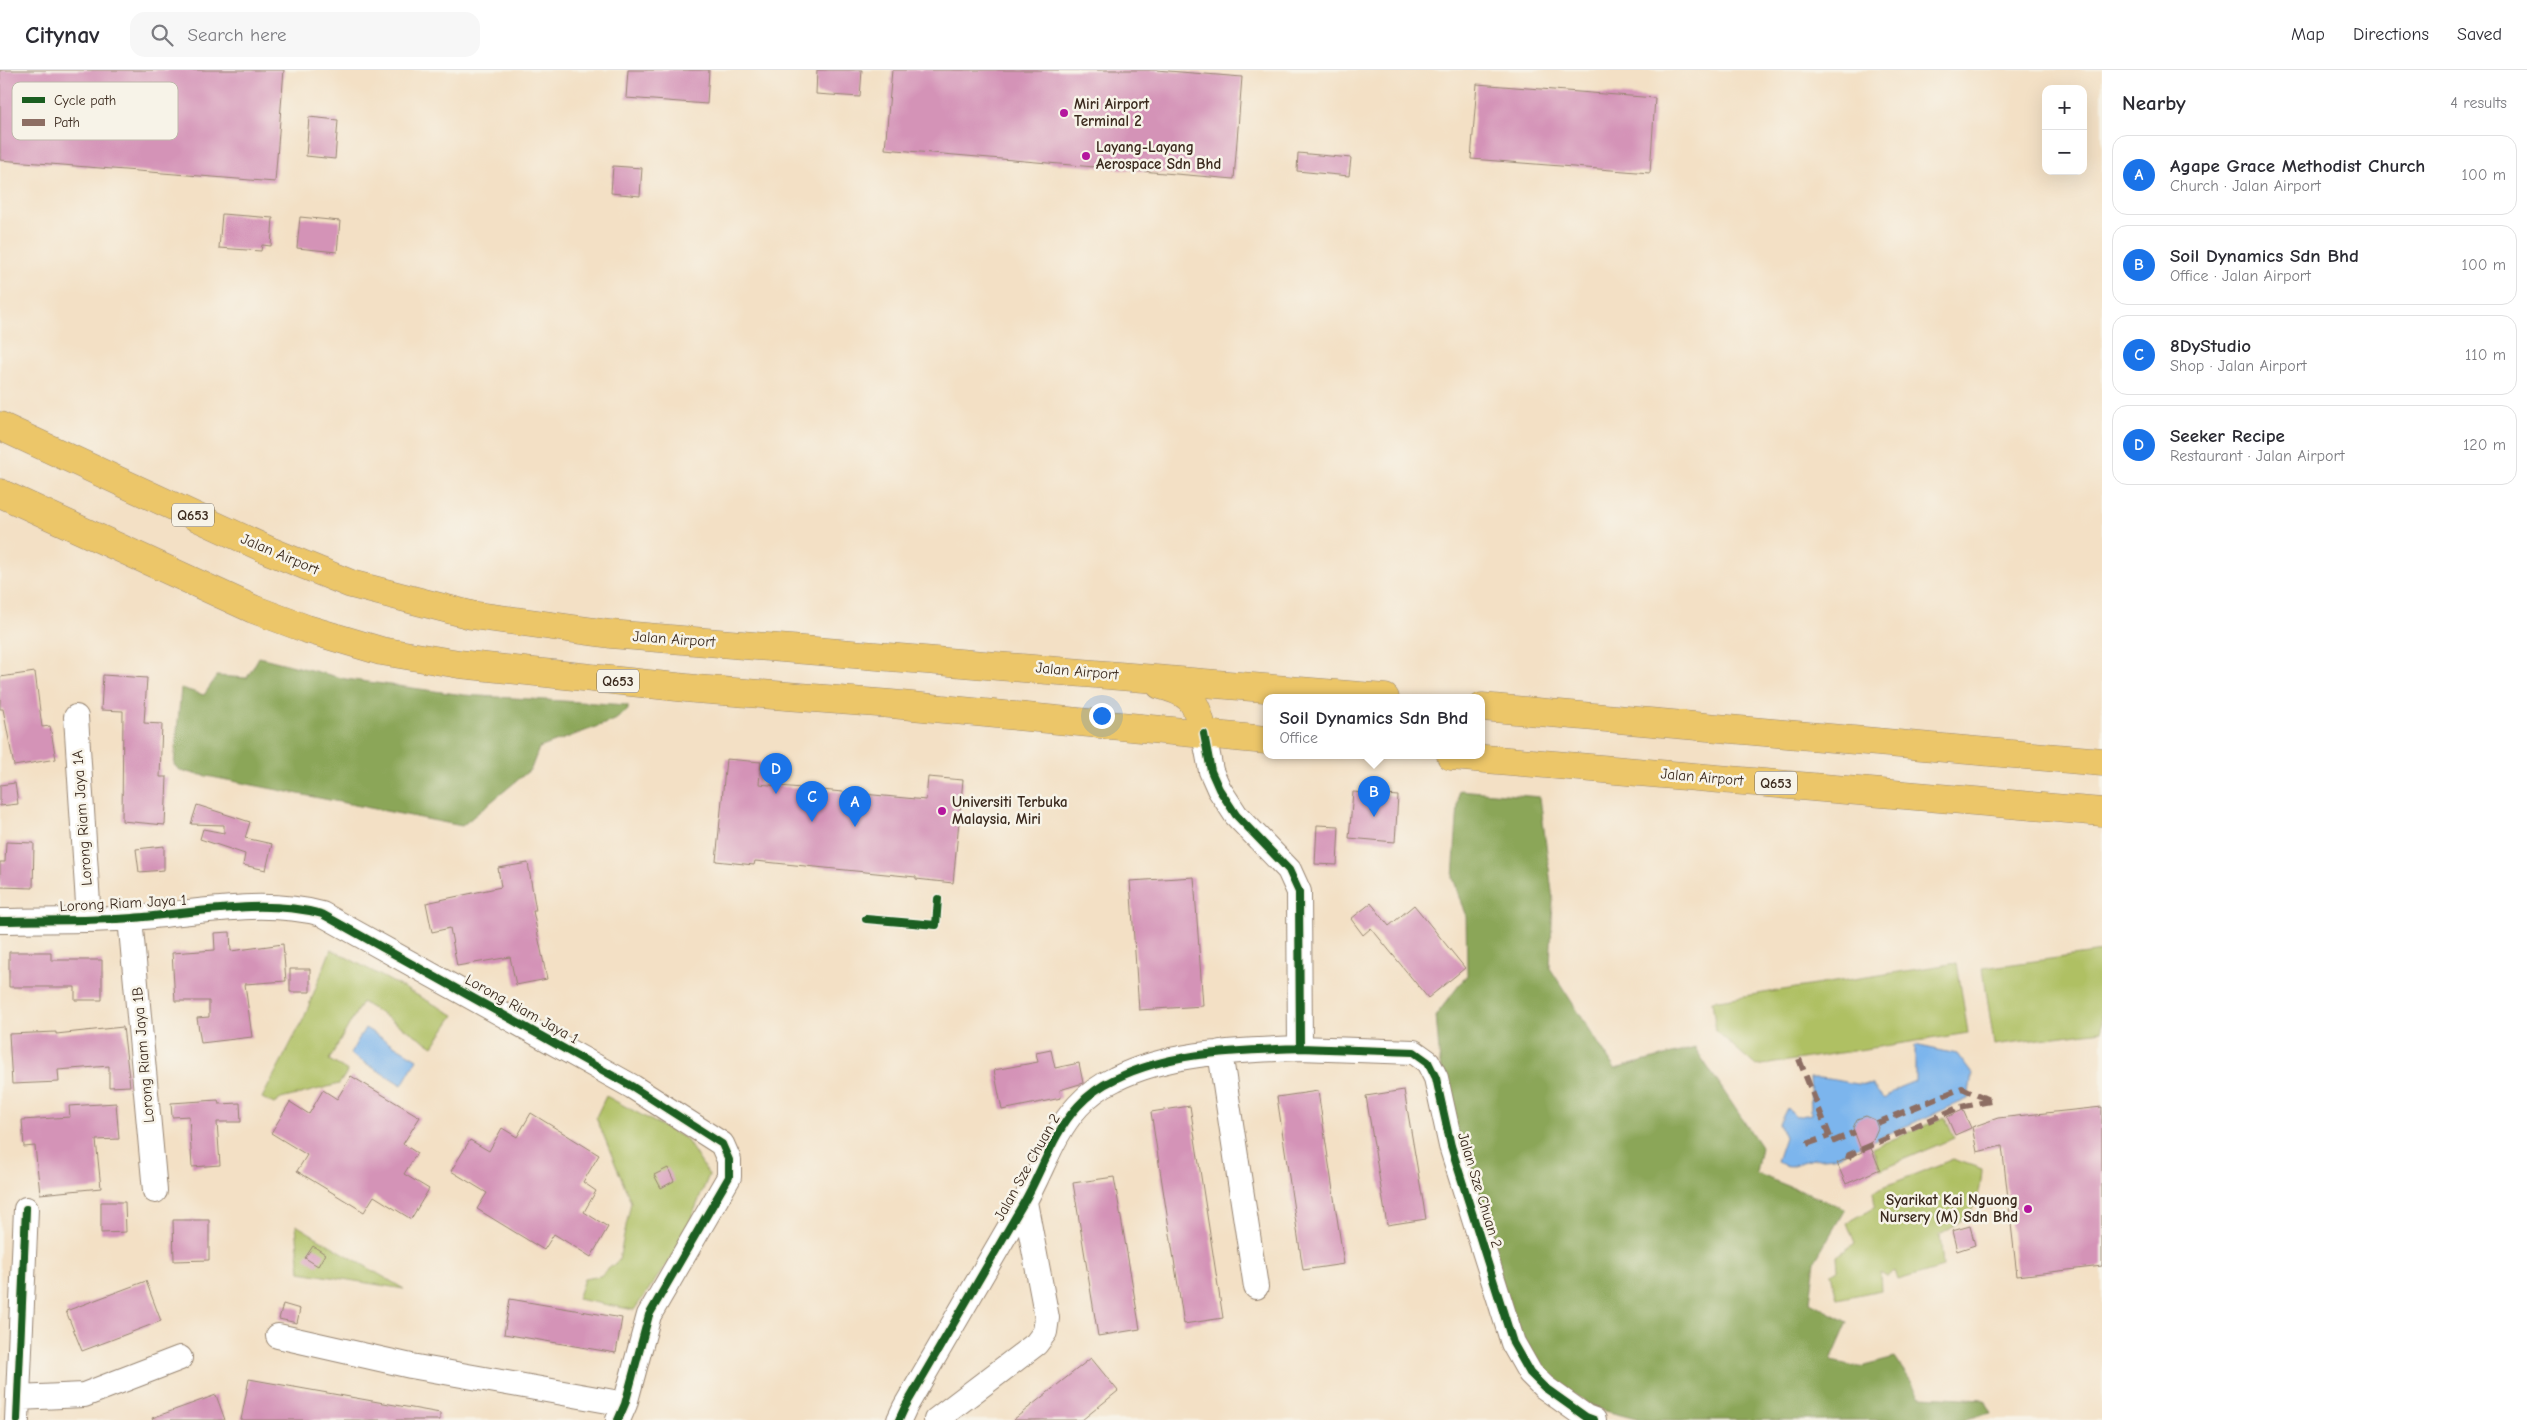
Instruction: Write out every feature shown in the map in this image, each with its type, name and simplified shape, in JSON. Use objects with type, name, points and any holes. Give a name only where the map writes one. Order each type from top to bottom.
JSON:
[{"type":"main road","name":"Jalan Airport","points":[[0,426],[270,551],[351,584],[471,616],[610,634],[1340,694]]},
{"type":"main road","name":"Q653","points":[[0,493],[253,609],[307,630],[381,651],[459,664],[696,689],[910,705],[1263,740]]},
{"type":"main road","points":[[1125,675],[1177,689],[1196,703],[1204,734]]},
{"type":"main road","points":[[1485,707],[2102,762]]},
{"type":"main road","name":"Jalan Airport","points":[[1485,759],[2102,812]]},
{"type":"street","name":"Lorong Riam Jaya 1A","points":[[76,717],[89,919]]},
{"type":"street","points":[[1204,734],[1211,771],[1219,789],[1236,815],[1289,870],[1299,892],[1300,1048]]},
{"type":"street","name":"Lorong Riam Jaya 1","points":[[0,921],[130,918],[266,907],[302,909],[322,914],[633,1087],[722,1144],[729,1160],[729,1177],[649,1315],[622,1412]]},
{"type":"street","name":"Lorong Riam Jaya 1B","points":[[130,918],[156,1192]]},
{"type":"street","name":"Jalan Sze Chuan 2","points":[[900,1420],[910,1398],[1024,1202],[1051,1146],[1078,1106],[1094,1092],[1115,1079],[1172,1059],[1220,1052],[1300,1048],[1414,1052],[1428,1062],[1436,1078],[1451,1146],[1513,1343],[1530,1373],[1544,1387],[1586,1418],[1594,1420]]},
{"type":"street","points":[[1220,1052],[1256,1287]]},
{"type":"street","points":[[936,1420],[1036,1344],[1044,1332],[1047,1318],[1024,1202]]},
{"type":"street","points":[[26,1209],[17,1409],[84,1395],[180,1358]]},
{"type":"street","points":[[278,1336],[622,1412]]},
{"type":"green space","points":[[259,657],[346,679],[464,695],[628,705],[628,710],[615,720],[539,748],[531,769],[462,826],[181,771],[174,765],[181,688],[204,695],[217,676],[247,678]]},
{"type":"green space","points":[[1459,790],[1540,797],[1553,900],[1550,968],[1615,1069],[1695,1048],[1761,1147],[1756,1173],[1845,1209],[1815,1261],[1810,1302],[1848,1322],[1831,1361],[1860,1367],[1895,1358],[1921,1396],[1984,1399],[1991,1413],[1961,1420],[1640,1420],[1594,1408],[1551,1378],[1517,1330],[1457,1143],[1440,1064],[1436,1015],[1467,975],[1466,914],[1453,878]]},
{"type":"green space","points":[[331,949],[454,1015],[433,1046],[362,1002],[329,1060],[348,1071],[339,1084],[281,1099],[274,1104],[262,1098],[304,1018]]},
{"type":"green space","points":[[2102,952],[2102,1031],[1994,1045],[1983,968]]},
{"type":"green space","points":[[1957,963],[1968,1033],[1756,1066],[1716,1031],[1712,1001]]},
{"type":"green space","points":[[606,1096],[686,1139],[709,1175],[680,1246],[634,1310],[577,1299],[584,1279],[600,1276],[619,1260],[631,1202],[596,1117]]},
{"type":"green space","points":[[1945,1117],[1954,1138],[1881,1169],[1872,1148]]},
{"type":"green space","points":[[1953,1159],[1982,1169],[1981,1181],[1976,1201],[1967,1215],[1940,1234],[1943,1267],[1898,1280],[1895,1271],[1887,1277],[1880,1273],[1881,1290],[1837,1299],[1831,1273],[1838,1269],[1837,1256],[1855,1243],[1847,1223],[1875,1207],[1873,1191]]},
{"type":"green space","points":[[296,1225],[404,1289],[300,1272]]},
{"type":"water","points":[[365,1028],[417,1059],[402,1085],[350,1054]]},
{"type":"water","points":[[1915,1045],[1957,1054],[1972,1074],[1968,1099],[1835,1157],[1812,1159],[1787,1167],[1777,1161],[1785,1137],[1779,1124],[1787,1108],[1796,1117],[1811,1114],[1810,1078],[1872,1085],[1884,1099],[1898,1088],[1915,1081]]},
{"type":"building","points":[[0,70],[284,70],[275,182],[0,160]]},
{"type":"building","points":[[628,70],[709,70],[707,104],[626,98]]},
{"type":"building","points":[[817,70],[862,70],[860,97],[816,94]]},
{"type":"building","name":"Miri Airport Terminal 2","points":[[892,70],[1156,70],[1242,77],[1234,179],[885,149]]},
{"type":"building","points":[[1477,84],[1655,98],[1650,173],[1471,159]]},
{"type":"building","points":[[309,117],[338,120],[335,159],[306,156]]},
{"type":"building","points":[[1298,153],[1351,158],[1349,176],[1297,171]]},
{"type":"building","points":[[613,166],[642,168],[640,196],[611,193]]},
{"type":"building","points":[[222,214],[273,218],[271,246],[262,245],[261,251],[219,248]]},
{"type":"building","points":[[300,217],[340,221],[337,252],[297,248]]},
{"type":"building","points":[[35,672],[42,727],[50,726],[56,759],[14,766],[3,709],[0,709],[0,677]]},
{"type":"building","points":[[103,675],[147,678],[144,723],[162,724],[160,777],[167,777],[165,825],[122,821],[123,711],[101,710]]},
{"type":"building","points":[[726,759],[761,762],[759,784],[926,800],[928,777],[963,780],[953,883],[916,879],[916,877],[755,861],[754,865],[716,861]]},
{"type":"building","points":[[15,783],[18,804],[0,806],[0,785]]},
{"type":"building","points":[[1353,792],[1398,796],[1395,842],[1349,838]]},
{"type":"building","points":[[197,805],[250,822],[245,838],[272,844],[266,870],[243,865],[245,854],[200,839],[203,829],[224,833],[224,825],[191,824]]},
{"type":"building","points":[[1317,825],[1339,826],[1337,865],[1315,864]]},
{"type":"building","points":[[6,842],[34,843],[33,888],[0,887],[0,862],[5,862]]},
{"type":"building","points":[[164,846],[164,870],[139,872],[136,849]]},
{"type":"building","points":[[528,863],[536,911],[533,911],[547,979],[516,985],[510,957],[457,966],[450,928],[432,932],[426,903],[501,887],[498,868]]},
{"type":"building","points":[[1194,877],[1203,1006],[1139,1010],[1130,881]]},
{"type":"building","points":[[1371,903],[1389,926],[1414,905],[1465,968],[1428,998],[1371,928],[1363,935],[1351,919]]},
{"type":"building","points":[[230,932],[231,951],[283,944],[286,981],[245,984],[252,1037],[201,1043],[197,1018],[209,1017],[209,1001],[175,1001],[172,953],[215,950],[214,933]]},
{"type":"building","points":[[9,952],[51,952],[51,960],[102,960],[102,1000],[75,1000],[75,987],[9,987]]},
{"type":"building","points":[[290,969],[310,969],[310,992],[290,992]]},
{"type":"building","points":[[123,1027],[130,1086],[109,1087],[109,1066],[58,1070],[59,1082],[12,1084],[9,1034],[56,1032],[56,1034]]},
{"type":"building","points":[[1051,1050],[1055,1068],[1079,1063],[1083,1083],[1060,1090],[1061,1098],[1002,1110],[994,1070],[1038,1062],[1036,1053]]},
{"type":"building","points":[[351,1076],[420,1117],[403,1144],[417,1153],[404,1174],[429,1189],[411,1219],[374,1196],[364,1212],[297,1171],[307,1155],[271,1133],[290,1102],[309,1114],[323,1090],[337,1099]]},
{"type":"building","points":[[1404,1090],[1426,1219],[1387,1225],[1366,1096]]},
{"type":"building","points":[[1318,1091],[1344,1264],[1303,1270],[1277,1097]]},
{"type":"building","points":[[218,1100],[219,1104],[240,1103],[241,1122],[217,1122],[220,1165],[192,1167],[189,1116],[172,1117],[171,1103]]},
{"type":"building","points":[[116,1103],[119,1139],[96,1140],[101,1188],[40,1194],[35,1146],[24,1147],[22,1120],[70,1117],[69,1106]]},
{"type":"building","points":[[1190,1106],[1223,1318],[1184,1324],[1151,1112]]},
{"type":"building","points":[[2102,1107],[2102,1266],[2017,1276],[2002,1146],[1977,1152],[1972,1127],[1998,1118]]},
{"type":"building","points":[[1963,1110],[1971,1128],[1955,1135],[1947,1117]]},
{"type":"building","points":[[531,1113],[599,1155],[583,1182],[596,1191],[584,1212],[608,1227],[591,1257],[554,1234],[544,1250],[477,1209],[487,1193],[451,1171],[470,1140],[489,1151],[502,1128],[517,1137]]},
{"type":"building","points":[[1866,1116],[1875,1120],[1878,1128],[1869,1149],[1871,1148],[1880,1169],[1846,1184],[1837,1163],[1862,1152],[1853,1128],[1857,1119]]},
{"type":"building","points":[[668,1168],[674,1181],[661,1188],[654,1175]]},
{"type":"building","points":[[1114,1177],[1140,1329],[1098,1336],[1073,1183]]},
{"type":"building","points":[[101,1202],[125,1202],[126,1232],[101,1233]]},
{"type":"building","points":[[173,1220],[209,1220],[209,1260],[174,1261]]},
{"type":"building","points":[[1970,1226],[1975,1245],[1957,1251],[1952,1231]]},
{"type":"building","points":[[313,1246],[325,1254],[318,1266],[305,1258]]},
{"type":"building","points":[[146,1281],[161,1321],[82,1351],[66,1311]]},
{"type":"building","points":[[510,1299],[622,1318],[616,1353],[504,1334]]},
{"type":"building","points":[[283,1304],[300,1309],[297,1323],[279,1319]]},
{"type":"building","points":[[1091,1358],[1118,1391],[1082,1420],[1013,1420]]},
{"type":"building","points":[[249,1379],[440,1413],[440,1420],[241,1420]]},
{"type":"building","points":[[216,1395],[225,1420],[153,1420],[152,1418]]},
{"type":"marked path","points":[[1799,1059],[1832,1142],[1855,1132]]},
{"type":"marked path","points":[[1877,1123],[1962,1088],[1991,1101]]},
{"type":"marked path","points":[[1848,1159],[1849,1155],[1960,1107],[1991,1101]]},
{"type":"marked path","points":[[1807,1144],[1829,1136]]},
{"type":"cycle path","points":[[1204,734],[1211,771],[1219,789],[1236,815],[1289,870],[1299,892],[1300,1048],[1414,1052],[1428,1062],[1436,1078],[1451,1146],[1513,1343],[1530,1373],[1544,1387],[1586,1417],[1594,1420]]},
{"type":"cycle path","points":[[866,919],[936,925],[938,899]]},
{"type":"cycle path","points":[[0,921],[116,919],[252,907],[299,909],[322,914],[633,1087],[722,1144],[729,1160],[729,1177],[649,1315],[625,1404],[618,1420]]},
{"type":"cycle path","points":[[899,1420],[1030,1192],[1054,1141],[1069,1117],[1086,1098],[1100,1087],[1115,1079],[1159,1063],[1206,1054],[1300,1048]]},
{"type":"cycle path","points":[[17,1420],[26,1209]]},
{"type":"place","name":"Miri Airport Terminal 2","points":[[1064,113]]},
{"type":"place","name":"Layang-Layang Aerospace Sdn Bhd","points":[[1086,156]]},
{"type":"place","name":"Seeker Recipe","points":[[776,794]]},
{"type":"place","name":"Universiti Terbuka Malaysia, Miri","points":[[942,811]]},
{"type":"place","name":"Soil Dynamics Sdn Bhd","points":[[1374,817]]},
{"type":"place","name":"8DyStudio","points":[[812,822]]},
{"type":"place","name":"Agape Grace Methodist Church","points":[[855,827]]},
{"type":"place","name":"Syarikat Kai Nguong Nursery (M) Sdn Bhd","points":[[2028,1209]]}]
